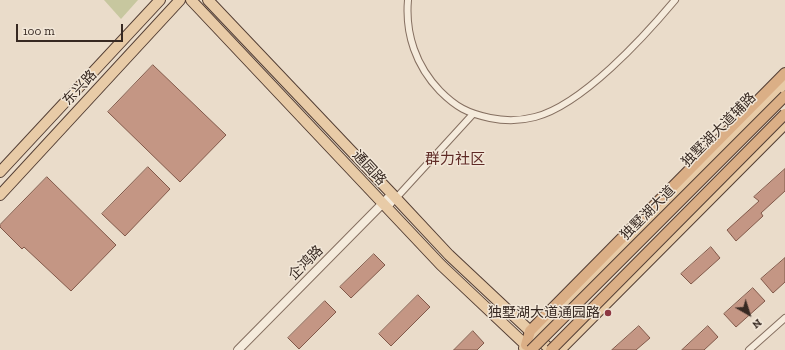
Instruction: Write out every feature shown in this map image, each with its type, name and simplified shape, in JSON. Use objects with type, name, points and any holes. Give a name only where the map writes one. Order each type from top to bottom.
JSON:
[{"type":"highway","points":[[528,349],[533,333],[619,241],[785,73]]},
{"type":"highway","name":"独墅湖大道","points":[[528,349],[785,96]]},
{"type":"highway","name":"独墅湖大道","points":[[546,348],[785,114]]},
{"type":"highway","points":[[612,259],[619,241]]},
{"type":"main road","name":"东兴路","points":[[0,172],[160,0]]},
{"type":"main road","name":"东兴路","points":[[0,195],[180,0]]},
{"type":"main road","name":"通园路","points":[[191,0],[441,264],[528,349]]},
{"type":"main road","name":"通园路","points":[[208,0],[395,196],[449,255],[533,333],[546,348]]},
{"type":"main road","name":"独墅湖大道辅路","points":[[533,333],[612,259],[785,83]]},
{"type":"main road","points":[[560,350],[785,124]]},
{"type":"main road","points":[[546,348],[633,254],[638,232]]},
{"type":"street","points":[[408,0],[407,13],[411,44],[423,69],[434,84],[451,102],[473,114],[495,119],[516,120],[536,117],[555,109],[574,97],[608,70],[636,43],[675,0]]},
{"type":"street","points":[[395,196],[473,114]]},
{"type":"street","name":"企鸿路","points":[[238,350],[395,196]]},
{"type":"street","points":[[749,350],[785,318]]},
{"type":"green space","points":[[104,0],[138,0],[121,19]]},
{"type":"building","points":[[153,65],[226,135],[180,182],[108,112]]},
{"type":"building","points":[[148,167],[170,189],[125,236],[102,214]]},
{"type":"building","points":[[785,169],[785,191],[761,213],[763,216],[736,241],[727,230],[759,201],[754,197]]},
{"type":"building","points":[[47,177],[116,245],[71,291],[24,247],[22,249],[0,227],[0,225]]},
{"type":"building","points":[[711,247],[720,258],[691,284],[681,274]]},
{"type":"building","points":[[374,254],[385,265],[351,298],[340,287]]},
{"type":"building","points":[[785,258],[785,282],[773,293],[761,279]]},
{"type":"building","points":[[753,288],[765,301],[736,327],[724,314]]},
{"type":"building","points":[[418,295],[430,307],[391,346],[379,334]]},
{"type":"building","points":[[325,301],[336,312],[299,349],[288,338]]},
{"type":"building","points":[[639,326],[650,338],[636,350],[612,350]]},
{"type":"building","points":[[708,326],[718,337],[704,350],[682,350]]},
{"type":"building","points":[[473,331],[484,343],[477,350],[454,350]]},
{"type":"place","name":"独墅湖大道通园路","points":[[608,313]]},
{"type":"district","name":"群力社区","points":[[455,160]]}]
